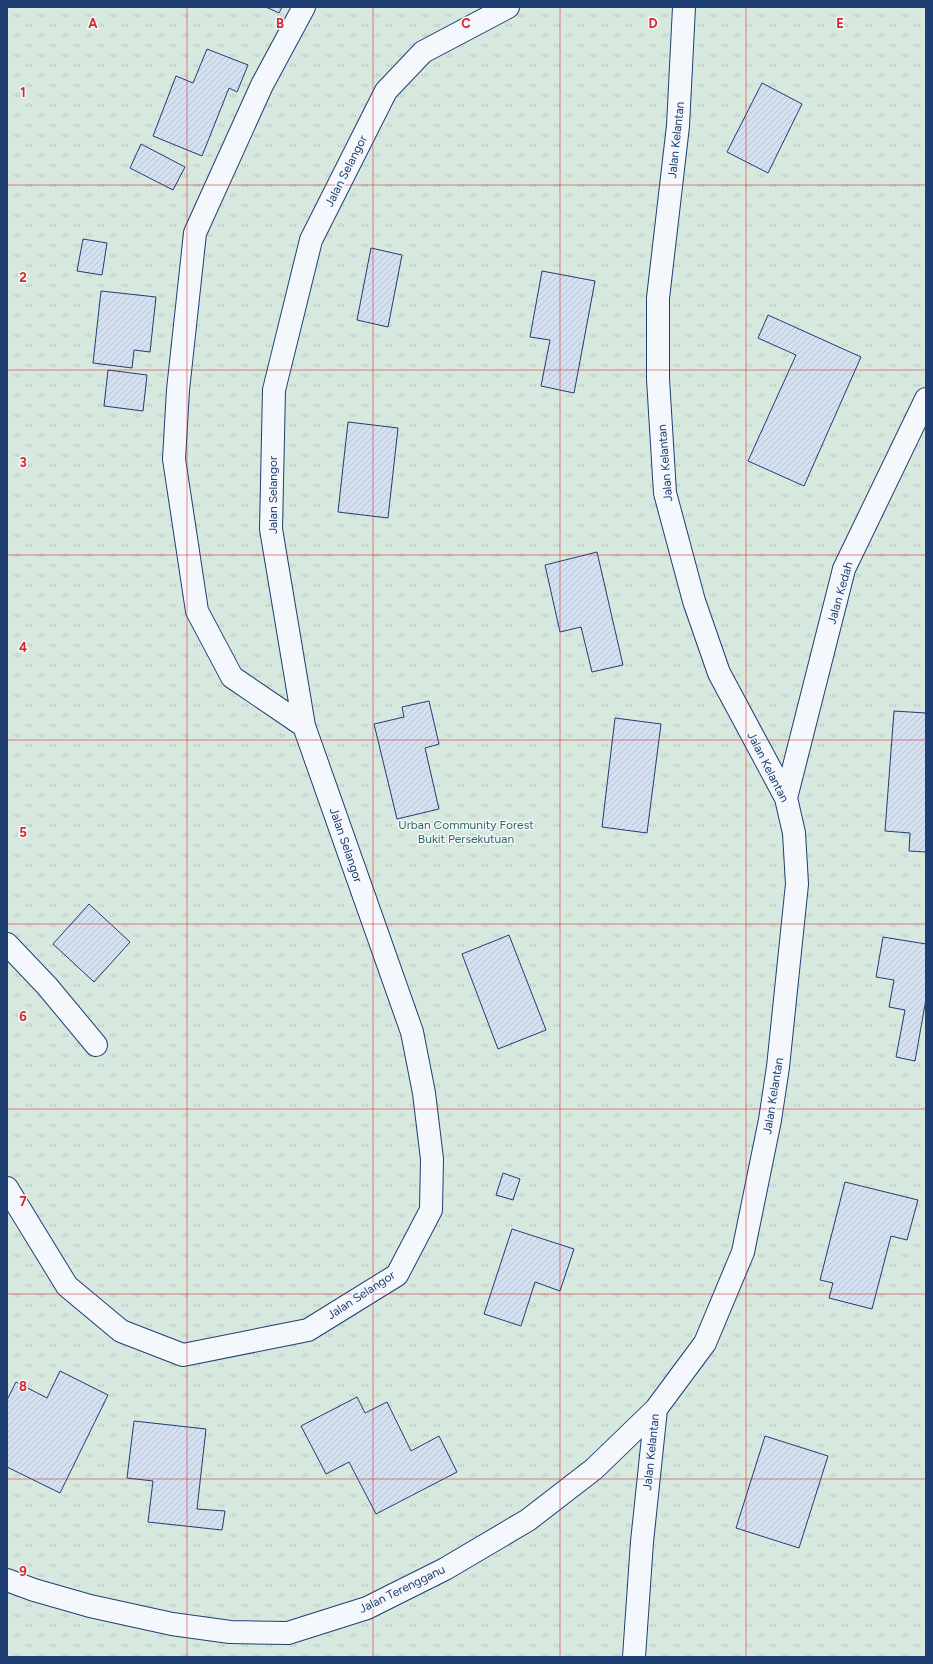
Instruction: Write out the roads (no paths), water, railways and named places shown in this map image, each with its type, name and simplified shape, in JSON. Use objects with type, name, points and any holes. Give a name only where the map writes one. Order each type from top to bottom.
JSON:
[{"type":"street","points":[[304,7],[262,85],[195,233],[178,390],[174,459],[197,611],[232,677],[304,726]]},
{"type":"street","name":"Jalan Selangor","points":[[7,1188],[66,1286],[121,1331],[183,1355],[308,1330],[397,1275],[431,1210],[432,1159],[424,1093],[412,1032],[304,726],[271,529],[274,390],[311,240],[386,91],[423,52],[508,7]]},
{"type":"street","name":"Jalan Kelantan","points":[[634,1657],[642,1542],[656,1409],[705,1343],[743,1252],[770,1120],[778,1067],[797,884],[794,833],[786,798],[719,673],[694,602],[665,493],[658,379],[658,298],[678,126],[684,7]]},
{"type":"street","name":"Jalan Kedah","points":[[786,798],[844,569],[926,400]]},
{"type":"street","points":[[7,944],[47,986],[96,1045]]},
{"type":"street","name":"Jalan Terengganu","points":[[7,1580],[34,1590],[90,1606],[172,1624],[230,1632],[288,1633],[367,1608],[445,1569],[528,1520],[594,1469],[656,1409]]},
{"type":"park label","name":"Urban Community Forest Bukit Persekutuan","points":[[466,832]]}]
